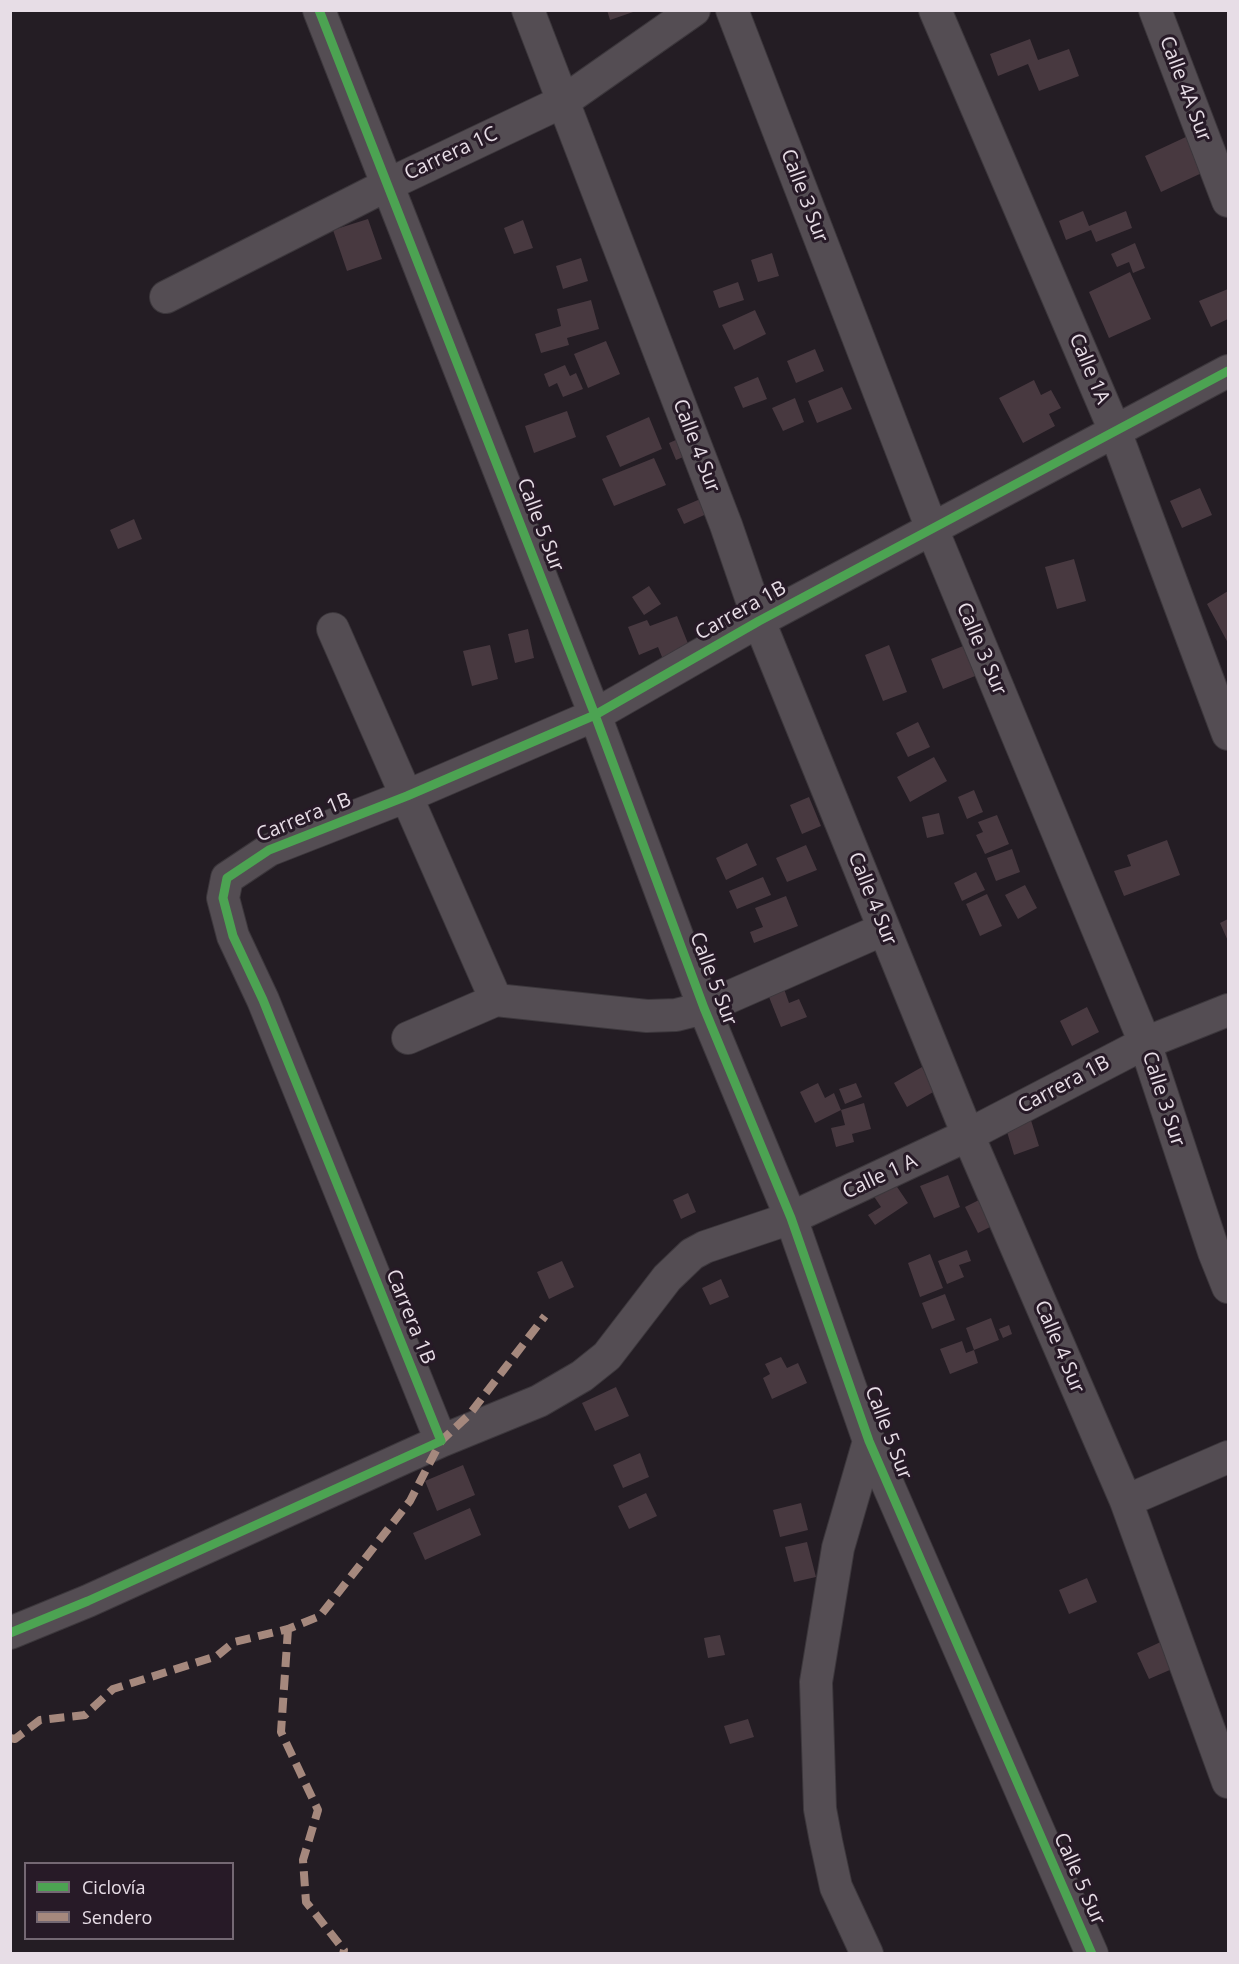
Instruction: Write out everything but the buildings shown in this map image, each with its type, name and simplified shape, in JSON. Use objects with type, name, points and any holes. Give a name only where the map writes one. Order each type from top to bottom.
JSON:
[{"type":"street","name":"Calle 5 Sur","points":[[319,10],[595,715],[704,1008],[791,1218],[869,1441],[1092,1953]]},
{"type":"street","name":"Calle 4 Sur","points":[[528,10],[722,514],[759,621],[968,1136],[1126,1501],[1228,1782]]},
{"type":"street","name":"Carrera 1C","points":[[166,297],[387,185],[564,101],[694,10]]},
{"type":"street","name":"Calle 3 Sur","points":[[732,10],[932,529],[1145,1043],[1214,1252],[1228,1287]]},
{"type":"street","name":"Calle 1A","points":[[935,10],[1115,431],[1228,734]]},
{"type":"street","name":"Calle 4A Sur","points":[[1155,10],[1228,201]]},
{"type":"street","name":"Carrera 1B","points":[[441,1441],[263,1000],[233,936],[223,898],[227,878],[261,855],[407,796],[595,715],[759,621],[1228,370]]},
{"type":"street","points":[[333,629],[496,1000]]},
{"type":"street","points":[[408,1038],[496,1000],[647,1016],[676,1016],[704,1008],[884,929]]},
{"type":"street","name":"Carrera 1B","points":[[968,1136],[1145,1043],[1228,1010]]},
{"type":"street","name":"Calle 1 A","points":[[441,1441],[539,1401],[582,1376],[607,1356],[667,1278],[692,1254],[705,1247],[791,1218],[968,1136]]},
{"type":"street","points":[[10,1633],[88,1601],[441,1441]]},
{"type":"street","points":[[867,1953],[836,1887],[825,1841],[820,1809],[816,1682],[838,1548],[869,1441]]},
{"type":"street","points":[[1126,1501],[1228,1456]]},
{"type":"marked path","points":[[10,1738],[15,1739],[40,1720],[85,1715],[113,1689],[217,1656],[234,1642],[288,1629],[320,1616],[410,1501],[441,1441],[469,1415],[545,1316]]},
{"type":"marked path","points":[[288,1629],[281,1732],[318,1810],[303,1860],[306,1902],[344,1950],[343,1954]]},
{"type":"cycle path","points":[[319,10],[595,715],[704,1008],[791,1218],[869,1441],[1092,1954]]},
{"type":"cycle path","points":[[10,1633],[88,1601],[441,1441],[263,1000],[233,936],[223,898],[227,878],[269,850],[407,796],[595,715],[759,621],[1228,371]]}]
